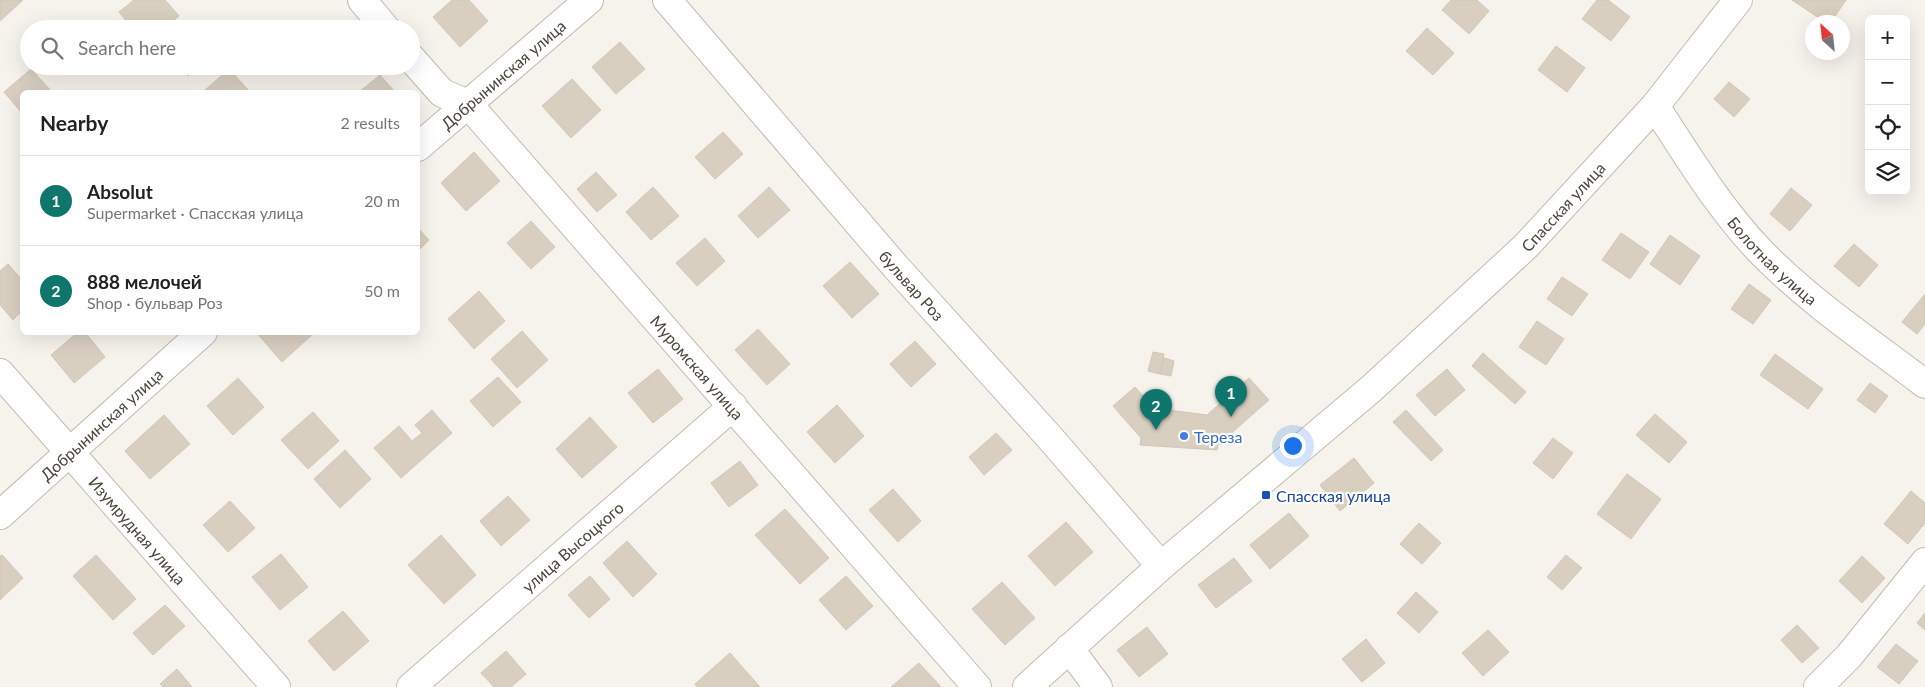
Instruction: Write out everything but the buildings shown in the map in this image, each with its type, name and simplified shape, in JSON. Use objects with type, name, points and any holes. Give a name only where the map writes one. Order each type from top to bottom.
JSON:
[{"type":"street","points":[[362,0],[379,20]]},
{"type":"street","name":"Добрынинская улица","points":[[420,145],[589,0]]},
{"type":"street","name":"бульвар Роз","points":[[667,0],[895,266],[1051,439],[1161,566]]},
{"type":"street","name":"Спасская улица","points":[[1027,687],[1161,566],[1371,389],[1526,246],[1655,106],[1738,0]]},
{"type":"street","name":"Муромская улица","points":[[420,68],[442,94],[468,104],[976,687]]},
{"type":"street","name":"Болотная улица","points":[[1655,106],[1703,179],[1735,223],[1763,254],[1818,303],[1925,384]]},
{"type":"street","name":"Добрынинская улица","points":[[0,515],[199,335]]},
{"type":"street","name":"Изумрудная улица","points":[[0,373],[276,687]]},
{"type":"street","name":"улица Высоцкого","points":[[411,687],[733,406]]},
{"type":"street","points":[[1818,687],[1849,656],[1925,562]]},
{"type":"street","points":[[1069,648],[1098,687]]},
{"type":"place","name":"Absolut","points":[[1231,417]]},
{"type":"place","name":"888 мелочей","points":[[1156,430]]},
{"type":"place","name":"Тереза","points":[[1184,436]]},
{"type":"place","name":"Спасская улица","points":[[1266,495]]}]
